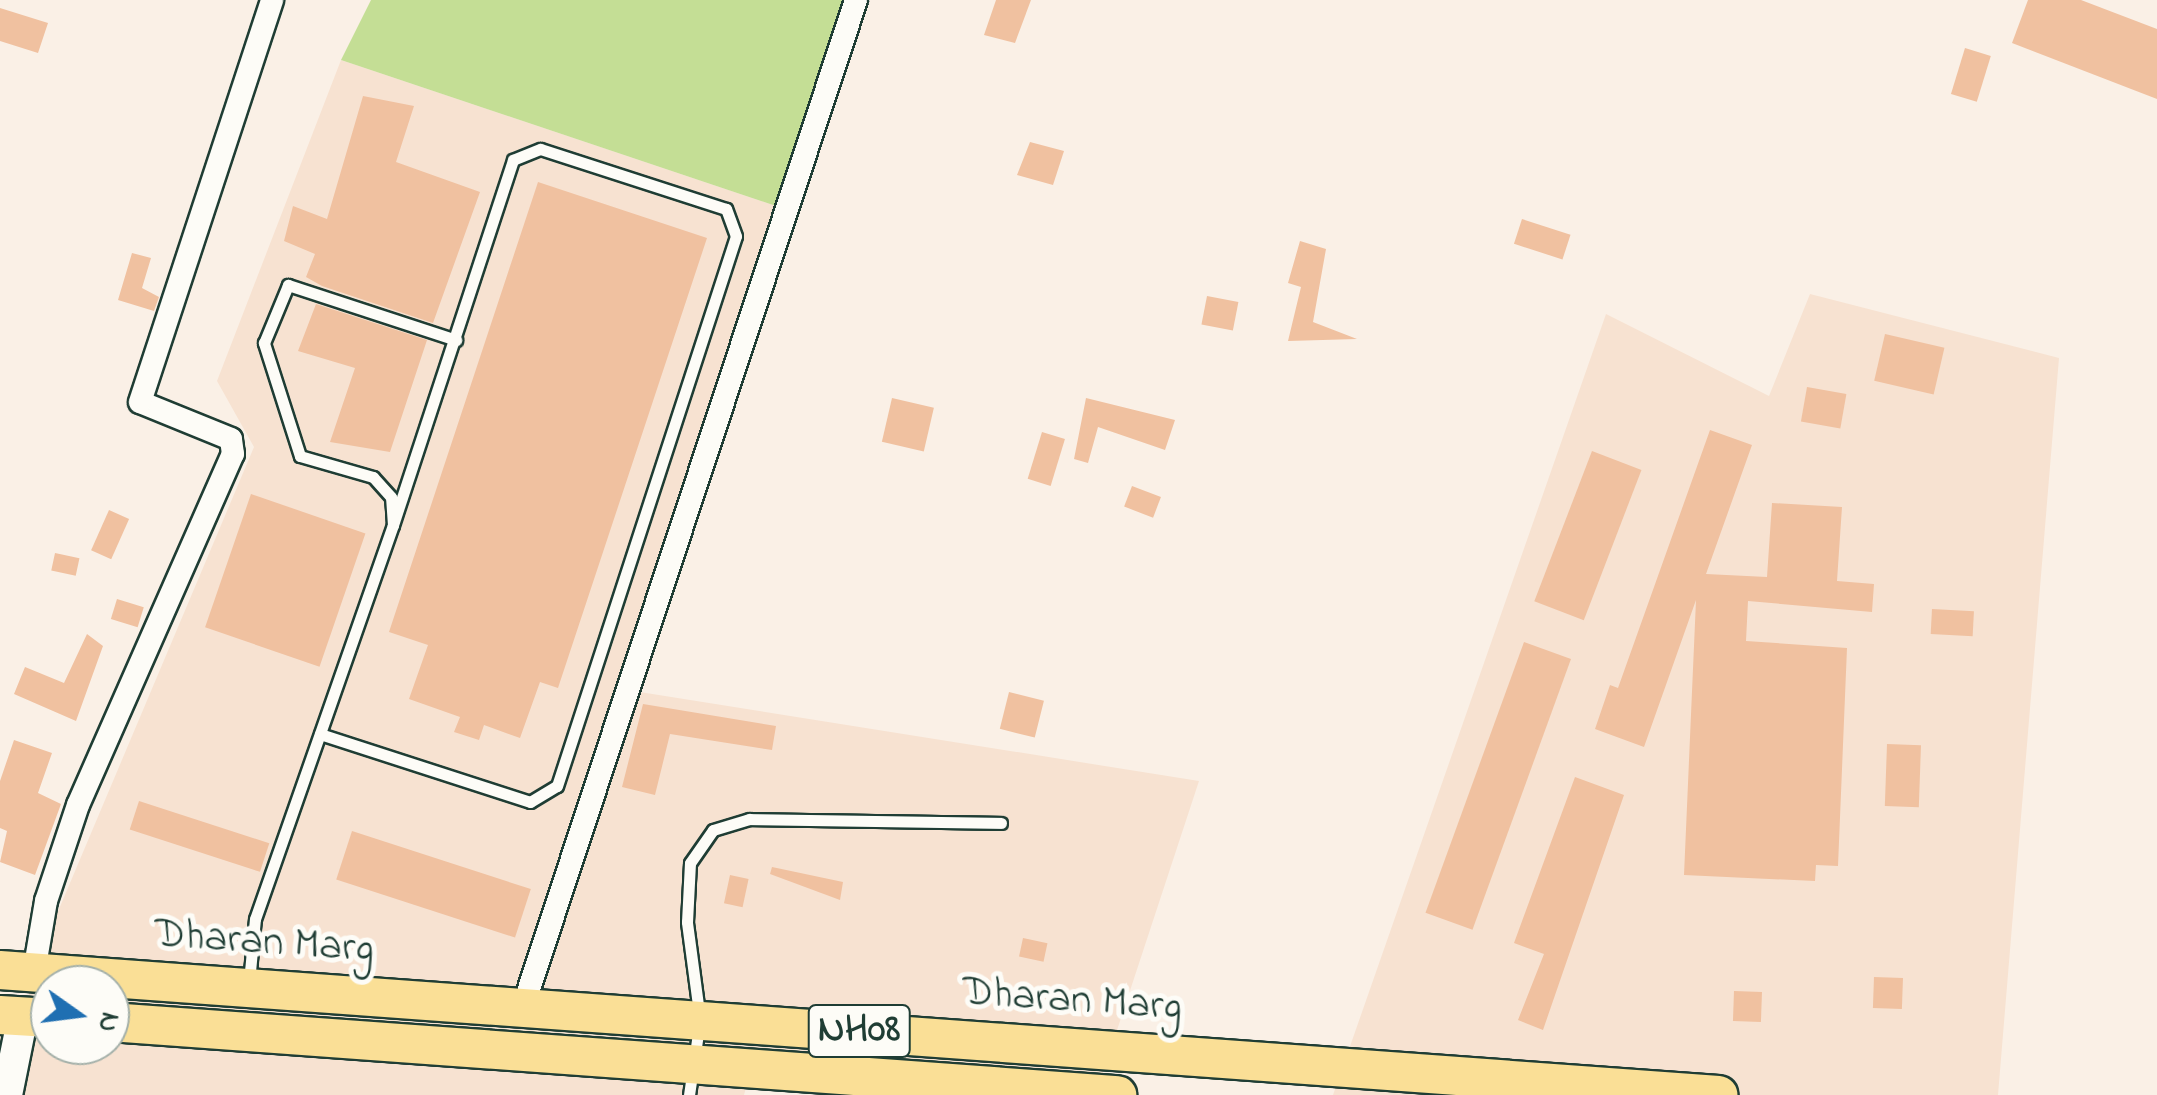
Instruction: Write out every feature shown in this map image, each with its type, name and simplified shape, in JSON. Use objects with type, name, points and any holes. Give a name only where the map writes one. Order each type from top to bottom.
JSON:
[{"type":"main road","name":"Dharan Marg","points":[[17,971],[1718,1095]]},
{"type":"main road","name":"NH08","points":[[130,1024],[693,1080],[1116,1095]]},
{"type":"street","points":[[17,971],[46,901],[78,804],[233,454],[230,439],[140,402],[272,0]]},
{"type":"street","points":[[524,1007],[856,0]]},
{"type":"street","points":[[7,1095],[24,1016]]},
{"type":"lane","points":[[249,987],[255,920],[456,340],[513,160],[524,150],[726,209],[735,220],[557,786],[530,802],[320,734]]},
{"type":"lane","points":[[393,525],[391,498],[373,477],[300,456],[264,343],[288,284],[456,340]]},
{"type":"lane","points":[[693,1080],[700,1020],[687,922],[690,863],[713,830],[749,819],[1001,823]]},
{"type":"shaded area","points":[[341,60],[782,208],[621,689],[1199,781],[1096,1094],[751,1069],[744,1095],[0,1095],[0,1015],[23,1015],[30,991],[30,1065],[130,1065],[130,965],[38,965],[254,447],[217,381]]},
{"type":"shaded area","points":[[1810,294],[2059,358],[1998,1095],[1333,1095],[1606,314],[1769,396]]},
{"type":"green space","points":[[371,0],[851,0],[782,208],[341,60]]},
{"type":"building","points":[[996,0],[1031,0],[1015,43],[984,35]]},
{"type":"building","points":[[2028,0],[2081,0],[2157,29],[2157,99],[2012,43]]},
{"type":"building","points":[[0,8],[48,23],[38,53],[0,41]]},
{"type":"building","points":[[1965,48],[1991,56],[1977,102],[1951,94]]},
{"type":"building","points":[[363,96],[414,106],[396,162],[480,192],[433,323],[322,286],[306,277],[315,254],[284,241],[293,206],[327,219]]},
{"type":"building","points":[[1030,142],[1064,151],[1053,185],[1017,175]]},
{"type":"building","points":[[538,182],[707,238],[558,688],[540,682],[520,738],[484,725],[479,740],[454,732],[460,717],[409,699],[428,645],[389,632]]},
{"type":"building","points":[[1522,219],[1571,235],[1562,259],[1514,244]]},
{"type":"building","points":[[1300,241],[1326,249],[1313,322],[1357,339],[1288,341],[1301,287],[1288,283]]},
{"type":"building","points":[[132,253],[151,258],[142,288],[159,297],[154,311],[118,300]]},
{"type":"building","points":[[1207,296],[1238,302],[1233,331],[1201,324]]},
{"type":"building","points":[[316,304],[427,340],[390,452],[330,442],[355,368],[298,351]]},
{"type":"building","points":[[1885,334],[1944,348],[1934,394],[1874,381]]},
{"type":"building","points":[[1807,387],[1846,394],[1840,428],[1801,421]]},
{"type":"building","points":[[892,398],[934,408],[924,452],[882,442]]},
{"type":"building","points":[[1086,398],[1175,420],[1165,450],[1098,427],[1088,463],[1074,459]]},
{"type":"building","points":[[1710,430],[1752,445],[1706,574],[1767,577],[1772,503],[1842,507],[1837,581],[1874,584],[1872,612],[1748,601],[1746,641],[1847,648],[1838,866],[1816,865],[1815,881],[1684,875],[1696,600],[1644,747],[1595,729],[1610,685],[1618,688]]},
{"type":"building","points":[[1042,432],[1065,439],[1051,486],[1028,479]]},
{"type":"building","points":[[1592,451],[1641,470],[1584,620],[1534,601]]},
{"type":"building","points":[[1132,486],[1161,497],[1153,518],[1124,507]]},
{"type":"building","points":[[251,494],[365,533],[320,667],[205,627]]},
{"type":"building","points":[[109,510],[129,519],[111,559],[91,550]]},
{"type":"building","points":[[55,553],[79,558],[76,576],[51,571]]},
{"type":"building","points":[[117,599],[144,607],[138,627],[111,619]]},
{"type":"building","points":[[1932,609],[1974,611],[1973,636],[1931,634]]},
{"type":"building","points":[[87,634],[103,646],[76,721],[14,694],[25,667],[64,683]]},
{"type":"building","points":[[1524,642],[1571,659],[1472,930],[1425,913]]},
{"type":"building","points":[[1009,692],[1044,701],[1035,738],[1000,729]]},
{"type":"building","points":[[643,704],[776,726],[772,750],[670,734],[655,795],[622,787]]},
{"type":"building","points":[[14,740],[52,753],[38,793],[61,804],[35,875],[0,862],[7,831],[0,828],[0,781]]},
{"type":"building","points":[[1887,744],[1921,745],[1919,807],[1885,806]]},
{"type":"building","points":[[1575,777],[1624,795],[1543,1030],[1518,1020],[1544,954],[1514,943]]},
{"type":"building","points":[[139,801],[269,843],[260,872],[130,830]]},
{"type":"building","points":[[352,831],[531,889],[515,938],[336,880]]},
{"type":"building","points":[[772,867],[843,882],[840,900],[770,874]]},
{"type":"building","points":[[730,875],[749,879],[743,907],[724,903]]},
{"type":"building","points":[[1023,938],[1047,943],[1044,962],[1019,957]]},
{"type":"building","points":[[1874,977],[1903,978],[1902,1009],[1873,1008]]},
{"type":"building","points":[[1734,991],[1762,992],[1761,1022],[1733,1021]]}]
